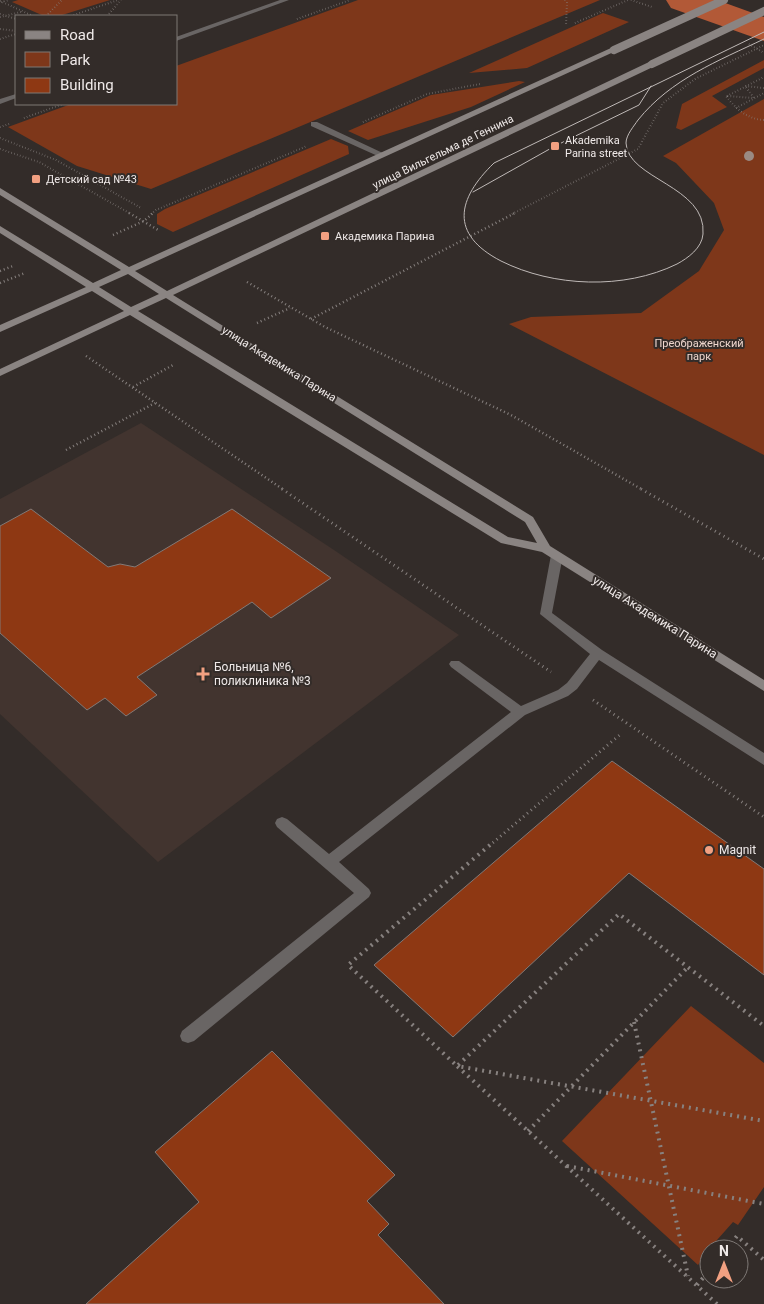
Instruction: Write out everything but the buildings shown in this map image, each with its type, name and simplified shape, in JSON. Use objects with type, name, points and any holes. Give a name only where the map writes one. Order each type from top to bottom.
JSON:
[{"type":"street","name":"улица Вильгельма де Геннина","points":[[0,330],[724,0]]},
{"type":"street","name":"улица Вильгельма де Геннина","points":[[0,373],[764,11]]},
{"type":"street","name":"улица Академика Парина","points":[[0,191],[528,520],[552,552]]},
{"type":"street","name":"улица Академика Парина","points":[[0,228],[130,311],[505,540],[552,552],[764,686]]},
{"type":"lane","points":[[178,38],[286,0]]},
{"type":"lane","points":[[0,102],[15,96]]},
{"type":"lane","points":[[314,124],[383,155]]},
{"type":"lane","points":[[552,552],[546,614],[598,653],[764,760]]},
{"type":"lane","points":[[329,862],[520,712],[564,693],[572,686],[598,653]]},
{"type":"lane","points":[[455,664],[520,712]]},
{"type":"lane","points":[[188,1036],[364,893],[282,823]]},
{"type":"path","points":[[1,2],[9,0]]},
{"type":"path","points":[[47,15],[62,0]]},
{"type":"path","points":[[74,15],[120,0]]},
{"type":"path","points":[[109,15],[120,0]]},
{"type":"path","points":[[565,0],[567,2],[566,25]]},
{"type":"path","points":[[621,0],[626,1]]},
{"type":"path","points":[[575,22],[626,1]]},
{"type":"path","points":[[1,2],[30,15]]},
{"type":"path","points":[[0,17],[22,12]]},
{"type":"path","points":[[0,14],[15,19]]},
{"type":"path","points":[[11,31],[15,28]]},
{"type":"path","points":[[0,29],[15,32]]},
{"type":"path","points":[[0,39],[15,32]]},
{"type":"path","points":[[311,319],[638,149],[663,103],[695,79],[764,45]]},
{"type":"path","points":[[726,96],[764,77]]},
{"type":"path","points":[[88,246],[144,221],[156,210],[427,94],[486,83]]},
{"type":"path","points":[[746,86],[764,88]]},
{"type":"path","points":[[746,86],[754,98]]},
{"type":"path","points":[[735,108],[764,93]]},
{"type":"path","points":[[726,96],[754,98]]},
{"type":"path","points":[[726,96],[735,108],[756,121],[764,120]]},
{"type":"path","points":[[18,120],[60,105]]},
{"type":"path","points":[[0,127],[9,123]]},
{"type":"path","points":[[0,138],[56,160],[141,208]]},
{"type":"path","points":[[0,148],[39,162],[185,246]]},
{"type":"path","points":[[0,283],[53,262]]},
{"type":"path","points":[[223,268],[311,319],[511,415],[764,559]]},
{"type":"path","points":[[87,356],[764,817]]},
{"type":"path","points":[[66,450],[156,403]]},
{"type":"path","points":[[622,734],[348,965],[717,1304]]},
{"type":"path","points":[[458,1066],[619,914],[764,1026]]},
{"type":"path","points":[[528,1131],[688,967]]},
{"type":"path","points":[[634,1022],[689,1278]]},
{"type":"path","points":[[458,1066],[764,1121]]},
{"type":"path","points":[[566,1165],[764,1204]]},
{"type":"path","points":[[749,1247],[764,1260]]},
{"type":"shaded area","name":"Больница №6, поликлиника №3","points":[[141,423],[459,635],[158,862],[0,714],[0,499]]},
{"type":"green space","points":[[18,0],[110,0],[62,15],[42,15],[12,2]]},
{"type":"green space","points":[[358,0],[600,0],[151,189],[77,166],[8,127],[68,105],[178,105],[178,65]]},
{"type":"green space","points":[[603,13],[629,22],[527,68],[469,73]]},
{"type":"green space","points":[[764,60],[764,68],[712,96],[727,107],[681,130],[676,128],[682,104]]},
{"type":"green space","points":[[519,81],[525,82],[471,107],[368,140],[348,131],[431,95]]},
{"type":"green space","name":"Преображенский парк","points":[[764,99],[764,455],[509,324],[531,317],[641,313],[699,271],[724,230],[714,203],[676,163],[663,156]]},
{"type":"green space","points":[[331,139],[348,146],[349,154],[173,232],[157,224],[157,214],[165,209]]},
{"type":"green space","points":[[691,1006],[764,1063],[764,1187],[738,1225],[733,1222],[718,1239],[699,1239],[698,1265],[562,1141]]},
{"type":"waterway","points":[[684,0],[764,30]]},
{"type":"tram line","points":[[650,87],[764,32]]},
{"type":"tram line","points":[[650,87],[494,163],[472,190],[466,203],[464,215],[466,228],[484,251],[521,270],[543,276],[589,282],[634,278],[656,272],[686,259],[694,252],[702,239],[701,218],[693,205],[681,194],[639,166],[630,155],[626,143],[627,137],[638,120],[651,106],[680,82],[713,63],[764,39]]},
{"type":"tram line","points":[[473,192],[555,146],[639,105],[650,87]]},
{"type":"place","name":"Akademika Parina street","points":[[555,146]]},
{"type":"place","name":"Детский сад №43","points":[[36,179]]},
{"type":"place","name":"Академика Парина","points":[[325,236]]},
{"type":"place","name":"Больница №6, поликлиника №3","points":[[203,674]]},
{"type":"place","name":"Magnit","points":[[709,850]]}]
